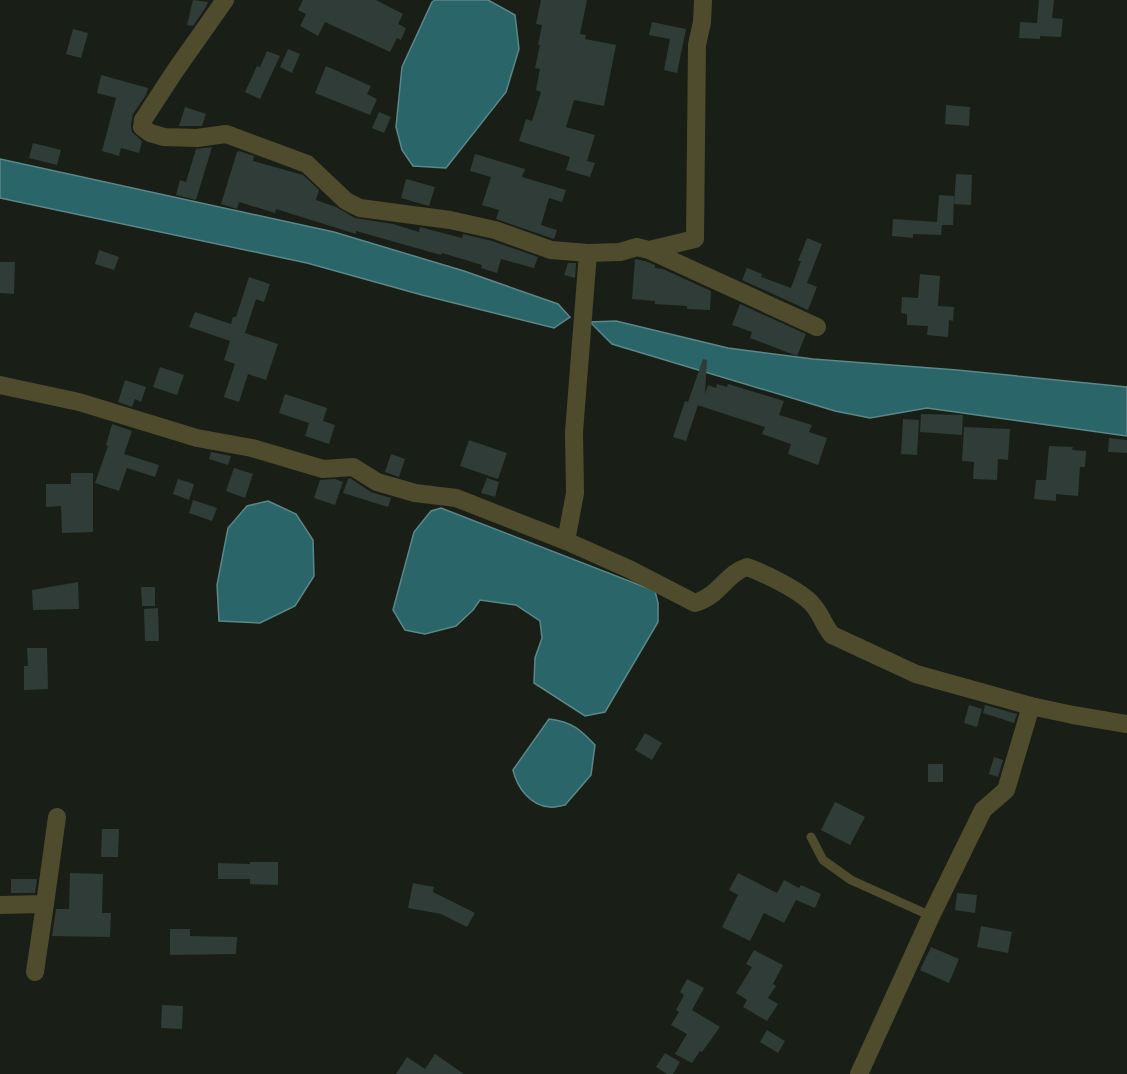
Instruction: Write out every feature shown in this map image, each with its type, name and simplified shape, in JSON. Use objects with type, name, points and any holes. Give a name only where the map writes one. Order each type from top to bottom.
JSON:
[{"type":"street","points":[[225,0],[143,120],[142,127],[150,133],[164,137],[197,138],[226,134],[308,164],[346,201],[360,208],[450,220],[495,230],[551,250],[588,253],[620,252],[637,247],[649,250],[818,327]]},
{"type":"street","points":[[649,250],[695,238],[698,45],[703,0]]},
{"type":"street","points":[[566,541],[575,493],[574,432],[588,253]]},
{"type":"street","points":[[0,385],[79,402],[197,438],[252,448],[323,469],[354,467],[376,482],[416,493],[456,498],[566,541],[629,569],[695,603],[708,599],[737,570],[747,567],[772,578],[811,603],[832,635],[916,674],[1031,706],[1127,724]]},
{"type":"street","points":[[859,1074],[931,916],[983,810],[1006,790],[1031,706]]},
{"type":"street","points":[[35,972],[57,817]]},
{"type":"street","points":[[0,905],[45,904]]},
{"type":"lane","points":[[811,837],[823,860],[851,880],[931,916]]},
{"type":"water","points":[[435,0],[488,0],[515,15],[519,49],[506,92],[446,168],[413,166],[402,150],[396,127],[402,67],[432,2]]},
{"type":"water","points":[[0,159],[334,232],[464,271],[558,304],[570,317],[554,328],[307,263],[0,198]]},
{"type":"water","points":[[616,321],[728,348],[813,359],[957,370],[1127,387],[1127,436],[927,408],[870,418],[835,411],[612,344],[590,322]]},
{"type":"water","points":[[268,501],[296,514],[313,540],[314,576],[295,606],[260,623],[219,621],[217,585],[228,528],[247,506]]},
{"type":"water","points":[[441,508],[655,591],[658,603],[658,622],[605,712],[585,716],[534,683],[535,658],[542,638],[540,621],[516,605],[480,600],[456,626],[425,634],[405,630],[393,610],[414,532],[431,511]]},
{"type":"water","points":[[549,719],[575,727],[595,745],[591,775],[565,805],[553,807],[543,806],[531,799],[521,789],[513,770]]},
{"type":"building","points":[[193,0],[208,2],[193,26],[187,25]]},
{"type":"building","points":[[303,0],[376,0],[403,14],[398,24],[406,28],[401,40],[397,38],[390,52],[325,22],[318,36],[300,26],[306,14],[298,10]]},
{"type":"building","points":[[541,0],[587,0],[580,34],[586,35],[585,39],[616,45],[604,106],[574,100],[566,127],[595,135],[587,161],[595,163],[590,177],[566,170],[570,157],[519,141],[526,119],[532,121],[541,92],[536,90],[540,69],[535,68],[542,25],[536,24]]},
{"type":"building","points":[[1039,0],[1054,0],[1052,18],[1063,19],[1061,37],[1019,38],[1020,22],[1037,23]]},
{"type":"building","points":[[652,22],[686,29],[677,73],[664,70],[670,39],[649,35]]},
{"type":"building","points":[[73,29],[88,33],[81,58],[66,54]]},
{"type":"building","points":[[288,49],[300,54],[292,73],[280,67]]},
{"type":"building","points":[[267,51],[280,56],[260,99],[245,92]]},
{"type":"building","points":[[326,66],[371,86],[367,94],[377,99],[370,115],[315,93]]},
{"type":"building","points":[[101,75],[148,88],[133,114],[131,125],[132,132],[142,141],[139,153],[121,148],[119,156],[102,151],[116,98],[97,93]]},
{"type":"building","points":[[946,105],[970,107],[969,126],[945,124]]},
{"type":"building","points":[[185,107],[206,114],[202,126],[179,126]]},
{"type":"building","points":[[379,112],[391,117],[384,133],[372,128]]},
{"type":"building","points":[[33,143],[61,150],[57,165],[29,158]]},
{"type":"building","points":[[212,147],[196,200],[176,195],[180,180],[186,182],[196,149]]},
{"type":"building","points":[[239,151],[254,156],[253,161],[303,175],[319,190],[316,200],[336,207],[355,218],[393,224],[419,232],[420,227],[462,238],[463,234],[492,241],[538,257],[534,268],[501,259],[497,273],[481,268],[482,265],[442,253],[441,255],[356,231],[356,234],[276,209],[275,213],[239,202],[237,209],[221,204]]},
{"type":"building","points":[[475,154],[525,169],[522,177],[566,190],[562,202],[549,198],[541,225],[557,230],[554,239],[496,219],[499,210],[482,205],[491,177],[470,171]]},
{"type":"building","points":[[956,174],[972,175],[971,205],[954,204]]},
{"type":"building","points":[[406,179],[435,187],[429,206],[401,198]]},
{"type":"building","points":[[939,195],[954,196],[953,225],[942,225],[941,235],[913,234],[913,238],[892,236],[893,219],[937,222]]},
{"type":"building","points":[[807,238],[822,244],[807,283],[817,287],[808,310],[742,280],[747,268],[762,274],[761,277],[791,288]]},
{"type":"building","points":[[99,250],[119,257],[114,270],[95,264]]},
{"type":"building","points":[[635,259],[655,265],[655,268],[663,269],[711,291],[710,310],[687,309],[687,306],[655,304],[655,301],[632,299]]},
{"type":"building","points":[[0,262],[15,262],[14,294],[0,293]]},
{"type":"building","points":[[568,263],[576,263],[575,278],[564,275]]},
{"type":"building","points":[[920,274],[940,276],[938,306],[954,307],[953,321],[949,320],[948,337],[927,335],[928,326],[907,325],[907,314],[901,313],[902,297],[918,298]]},
{"type":"building","points":[[249,277],[270,284],[264,302],[256,299],[245,333],[278,344],[266,380],[248,374],[239,402],[224,397],[235,364],[224,360],[230,341],[189,327],[195,312],[231,324],[233,317],[236,317]]},
{"type":"building","points":[[740,304],[806,334],[797,356],[750,338],[752,332],[732,325]]},
{"type":"building","points":[[703,359],[707,360],[705,394],[708,385],[716,388],[717,384],[727,387],[728,384],[784,401],[779,415],[812,425],[809,432],[827,438],[818,465],[788,454],[791,444],[762,434],[765,427],[688,402]]},
{"type":"building","points":[[160,367],[184,375],[177,395],[153,387]]},
{"type":"building","points":[[125,380],[146,387],[141,402],[135,399],[132,407],[118,402]]},
{"type":"building","points":[[285,394],[327,408],[323,421],[335,425],[329,444],[305,436],[309,423],[279,413]]},
{"type":"building","points":[[685,401],[698,405],[686,441],[673,437]]},
{"type":"building","points":[[921,414],[963,415],[962,435],[920,432]]},
{"type":"building","points":[[903,419],[919,420],[917,455],[901,454]]},
{"type":"building","points":[[112,424],[132,431],[124,454],[159,465],[155,477],[127,468],[119,491],[95,483],[108,446],[106,445]]},
{"type":"building","points":[[964,427],[1010,429],[1008,460],[998,459],[997,480],[973,479],[974,462],[962,461]]},
{"type":"building","points":[[1109,438],[1127,440],[1127,453],[1108,452]]},
{"type":"building","points":[[469,440],[507,453],[498,479],[460,466]]},
{"type":"building","points":[[1049,446],[1073,447],[1072,450],[1086,451],[1085,467],[1080,467],[1078,496],[1056,494],[1056,501],[1034,499],[1036,480],[1046,480]]},
{"type":"building","points":[[211,452],[231,456],[228,465],[209,459]]},
{"type":"building","points":[[391,454],[405,459],[399,477],[385,472]]},
{"type":"building","points":[[234,468],[253,474],[245,498],[226,491]]},
{"type":"building","points":[[71,473],[93,473],[93,532],[62,533],[61,506],[46,507],[46,484],[71,484]]},
{"type":"building","points":[[350,478],[371,492],[391,498],[388,507],[343,493]]},
{"type":"building","points":[[487,478],[499,482],[495,497],[481,493]]},
{"type":"building","points":[[178,479],[194,484],[189,500],[173,494]]},
{"type":"building","points":[[335,479],[343,482],[335,505],[314,498],[320,480]]},
{"type":"building","points":[[193,500],[217,508],[212,521],[189,513]]},
{"type":"building","points":[[78,582],[79,609],[33,610],[32,590]]},
{"type":"building","points":[[141,587],[155,587],[155,606],[142,606]]},
{"type":"building","points":[[158,608],[159,641],[145,641],[144,609]]},
{"type":"building","points":[[27,648],[47,648],[48,689],[24,690],[24,666],[28,666]]},
{"type":"building","points":[[969,705],[982,709],[977,727],[964,723]]},
{"type":"building","points":[[985,705],[1017,714],[1014,723],[983,713]]},
{"type":"building","points":[[645,733],[662,743],[652,760],[635,750]]},
{"type":"building","points":[[994,757],[1003,760],[998,777],[989,774]]},
{"type":"building","points":[[928,764],[943,764],[943,782],[928,782]]},
{"type":"building","points":[[835,802],[865,817],[850,845],[821,830]]},
{"type":"building","points":[[102,829],[119,829],[118,857],[101,857]]},
{"type":"building","points":[[250,862],[278,862],[278,885],[250,884],[250,879],[218,879],[218,863],[250,864]]},
{"type":"building","points":[[70,873],[103,874],[102,913],[111,913],[110,937],[52,936],[56,909],[69,909]]},
{"type":"building","points":[[738,873],[777,893],[784,880],[799,888],[801,885],[821,894],[815,908],[796,900],[784,923],[764,913],[750,941],[722,927],[738,895],[729,890]]},
{"type":"building","points":[[11,879],[37,879],[35,893],[11,893]]},
{"type":"building","points":[[413,883],[434,887],[433,892],[475,913],[467,927],[441,914],[408,908]]},
{"type":"building","points":[[957,893],[977,895],[975,913],[955,910]]},
{"type":"building","points":[[981,926],[1012,932],[1008,953],[977,947]]},
{"type":"building","points":[[170,929],[190,929],[190,936],[237,937],[236,954],[170,955]]},
{"type":"building","points":[[931,947],[959,959],[949,983],[920,970]]},
{"type":"building","points":[[754,950],[783,965],[773,984],[776,986],[768,998],[778,1004],[767,1021],[743,1007],[747,1000],[736,993],[752,967],[746,964]]},
{"type":"building","points":[[687,979],[704,988],[692,1010],[720,1027],[692,1063],[675,1054],[687,1034],[671,1025],[679,1012],[676,1010],[684,995],[680,992]]},
{"type":"building","points":[[162,1005],[183,1006],[182,1029],[161,1028]]},
{"type":"building","points":[[767,1030],[785,1041],[778,1053],[760,1042]]},
{"type":"building","points":[[665,1053],[680,1062],[673,1074],[667,1074],[656,1067]]},
{"type":"building","points":[[435,1054],[464,1074],[396,1074],[407,1057],[425,1069]]}]
